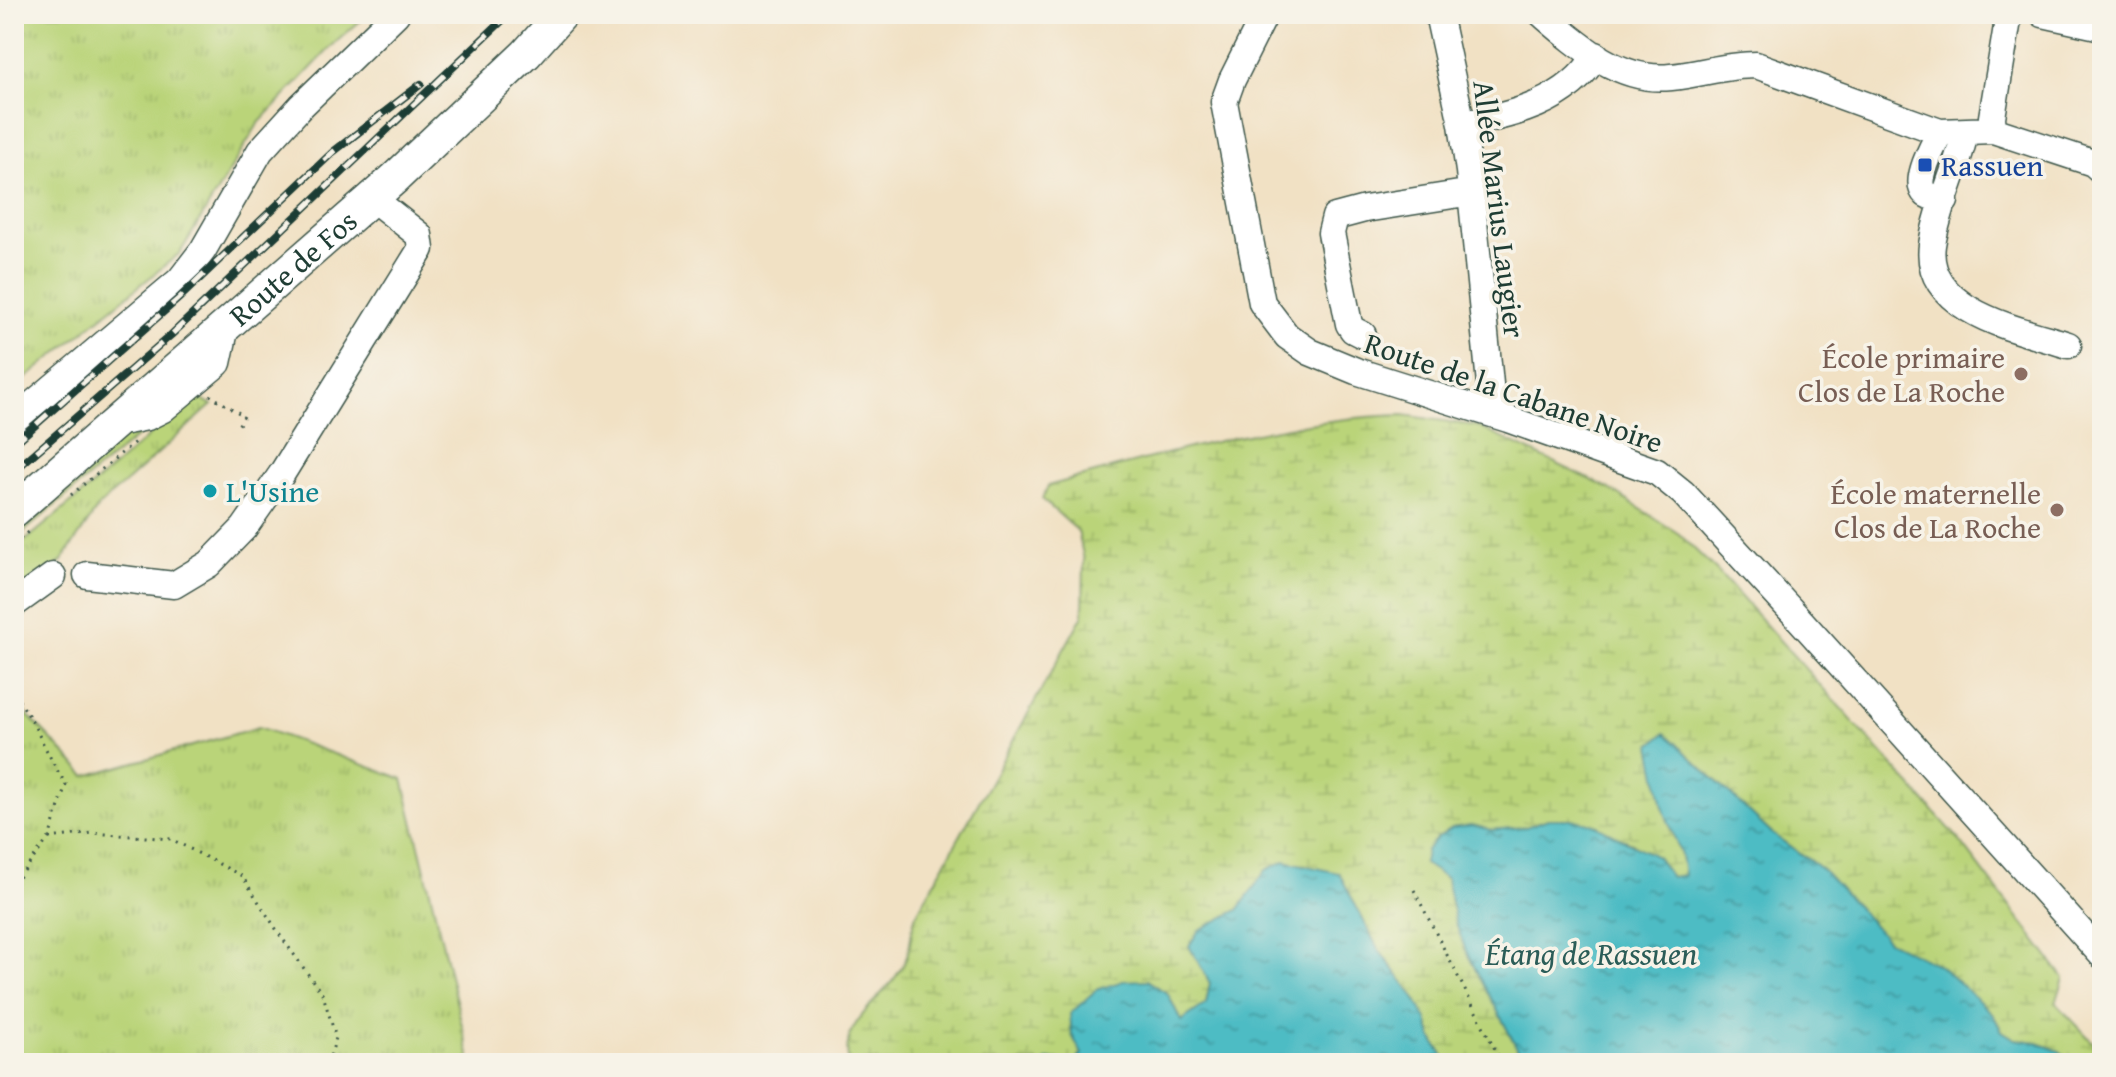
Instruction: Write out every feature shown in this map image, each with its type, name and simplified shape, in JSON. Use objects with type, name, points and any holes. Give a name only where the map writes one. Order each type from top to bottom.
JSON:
[{"type":"main road","name":"Route de Fos","points":[[26,518],[130,428],[226,326],[372,198],[526,54],[558,16]]},
{"type":"street","points":[[14,420],[180,280],[203,250],[260,151],[301,106],[396,14]]},
{"type":"street","name":"Route de la Cabane Noire","points":[[1265,14],[1224,102],[1262,303],[1287,336],[1310,352],[1356,371],[1489,413],[1657,472],[1683,493],[2102,955]]},
{"type":"street","name":"Allée Marius Laugier","points":[[1438,14],[1462,124],[1472,192],[1491,394],[1489,413]]},
{"type":"street","points":[[1542,14],[1575,42],[1616,68],[1638,76],[1666,78],[1731,65],[1756,65],[1953,132],[1993,130],[2093,163],[2102,171]]},
{"type":"street","points":[[1993,130],[1992,117],[2009,14]]},
{"type":"street","points":[[2043,14],[2102,27]]},
{"type":"street","points":[[1462,124],[1545,102],[1582,75],[1596,55]]},
{"type":"street","points":[[1953,132],[1921,178],[1922,189],[1927,195],[1945,201],[1932,245],[1932,264],[1955,301],[1978,316],[2068,345]]},
{"type":"street","points":[[1363,335],[1349,324],[1331,233],[1335,217],[1365,209],[1472,192]]},
{"type":"street","points":[[87,575],[174,585],[209,564],[244,528],[281,475],[421,249],[419,235],[372,198]]},
{"type":"street","points":[[14,604],[53,576]]},
{"type":"path","points":[[208,394],[244,416],[238,426]]},
{"type":"path","points":[[72,495],[130,428]]},
{"type":"path","points":[[14,544],[26,518]]},
{"type":"path","points":[[14,694],[31,715],[49,759],[66,784],[49,838],[14,884]]},
{"type":"path","points":[[49,838],[93,833],[171,839],[242,876],[323,995],[336,1038],[328,1063]]},
{"type":"path","points":[[1414,890],[1502,1063]]},
{"type":"green space","points":[[14,14],[368,14],[334,44],[258,124],[180,253],[14,388]]},
{"type":"green space","points":[[195,395],[212,405],[99,506],[61,562],[14,595],[14,550]]},
{"type":"green space","points":[[1403,415],[1477,426],[1608,488],[1679,534],[1720,574],[1956,836],[2064,978],[2056,1003],[2102,1052],[2102,1063],[2075,1063],[2059,1051],[2015,1039],[2002,1031],[1992,1013],[1940,967],[1888,941],[1824,871],[1770,832],[1665,733],[1652,745],[1663,807],[1685,875],[1671,877],[1633,843],[1593,824],[1548,819],[1527,827],[1491,830],[1472,825],[1452,828],[1437,838],[1466,951],[1525,1063],[1448,1063],[1432,1037],[1414,996],[1378,949],[1339,873],[1252,892],[1238,910],[1189,946],[1210,983],[1206,1004],[1181,1021],[1168,994],[1147,980],[1072,1035],[1082,1054],[1073,1063],[1048,1059],[1043,1063],[849,1063],[847,1048],[857,1021],[898,974],[909,950],[915,917],[1083,615],[1084,560],[1078,531],[1042,499],[1048,486],[1268,431],[1312,423]]},
{"type":"green space","points":[[160,417],[14,540],[14,526],[107,441]]},
{"type":"green space","points":[[14,701],[86,776],[259,727],[403,779],[471,1063],[14,1063]]},
{"type":"water","name":"Étang de Rassuen","points":[[1665,733],[1770,832],[1824,871],[1888,941],[1940,966],[1992,1013],[2002,1031],[2015,1039],[2059,1051],[2075,1063],[1525,1063],[1466,951],[1455,921],[1446,878],[1424,864],[1426,850],[1452,828],[1472,825],[1491,830],[1526,827],[1548,819],[1571,819],[1593,824],[1657,857],[1671,877],[1684,875],[1681,855],[1663,807],[1651,745]]},
{"type":"water","name":"Étang de Rassuen","points":[[1285,861],[1339,873],[1378,949],[1414,996],[1427,1020],[1432,1038],[1448,1063],[1073,1063],[1082,1054],[1072,1035],[1070,1014],[1096,990],[1123,981],[1147,980],[1168,994],[1181,1021],[1206,1004],[1210,983],[1189,946],[1199,930],[1238,910],[1266,870]]},
{"type":"water","points":[[1048,1059],[1073,1063],[1043,1063]]},
{"type":"railway","points":[[14,471],[171,335],[509,14]]},
{"type":"railway","points":[[14,444],[178,299],[333,152],[421,84]]},
{"type":"place","name":"Rassuen","points":[[1925,165]]},
{"type":"place","name":"École primaire Clos de La Roche","points":[[2021,374]]},
{"type":"place","name":"L'Usine","points":[[210,491]]},
{"type":"place","name":"École maternelle Clos de La Roche","points":[[2057,510]]}]
